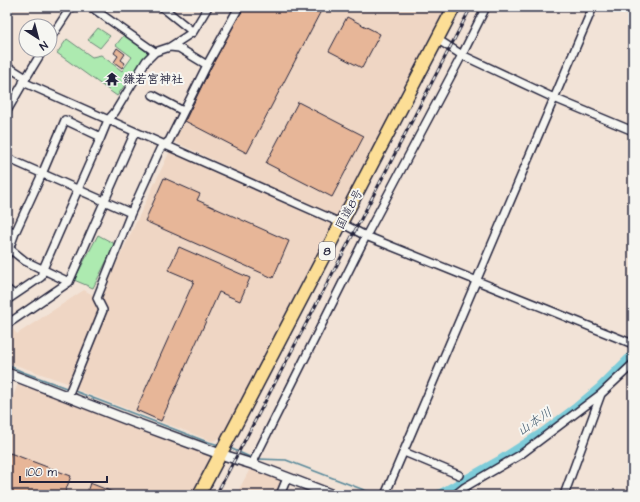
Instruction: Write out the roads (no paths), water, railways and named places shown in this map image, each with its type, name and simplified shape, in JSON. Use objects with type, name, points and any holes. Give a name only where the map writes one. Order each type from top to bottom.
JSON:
[{"type":"highway","name":"国道8号","points":[[199,495],[454,7]]},
{"type":"street","points":[[58,27],[71,7]]},
{"type":"street","points":[[91,7],[155,52]]},
{"type":"street","points":[[162,7],[170,10],[193,32]]},
{"type":"street","points":[[7,300],[41,277],[43,269],[108,120],[116,112],[146,61],[155,52],[170,47],[193,32],[208,7]]},
{"type":"street","points":[[68,396],[103,310],[97,298],[131,213],[160,149],[169,141],[207,65],[239,7]]},
{"type":"street","points":[[252,464],[366,236],[486,7]]},
{"type":"street","points":[[385,495],[593,7]]},
{"type":"street","points":[[438,39],[462,55],[554,98],[633,131]]},
{"type":"street","points":[[170,47],[179,48],[207,65]]},
{"type":"street","points":[[7,111],[38,58]]},
{"type":"street","points":[[7,66],[24,80],[108,120],[341,223],[366,236],[632,343]]},
{"type":"street","points":[[153,95],[183,111]]},
{"type":"street","points":[[69,282],[8,252],[65,120],[101,137]]},
{"type":"street","points":[[7,320],[9,323],[69,282],[135,132]]},
{"type":"street","points":[[8,161],[42,174],[131,213]]},
{"type":"street","points":[[7,229],[15,233]]},
{"type":"street","points":[[7,289],[14,295]]},
{"type":"street","points":[[455,495],[465,487],[520,455],[602,394],[633,364]]},
{"type":"street","points":[[7,383],[9,374],[333,495]]},
{"type":"street","points":[[564,495],[602,394]]},
{"type":"street","points":[[404,452],[459,475]]},
{"type":"street","points":[[280,495],[287,478]]},
{"type":"waterway","name":"山本川","points":[[439,495],[501,460],[543,433],[600,388],[633,355]]},
{"type":"waterway","points":[[7,365],[69,389]]},
{"type":"waterway","points":[[72,390],[219,445]]},
{"type":"waterway","points":[[230,448],[252,458]]},
{"type":"waterway","points":[[258,459],[286,460],[377,495]]},
{"type":"railway","points":[[216,495],[471,7]]},
{"type":"place","name":"鎌若宮神社","points":[[112,79]]}]
